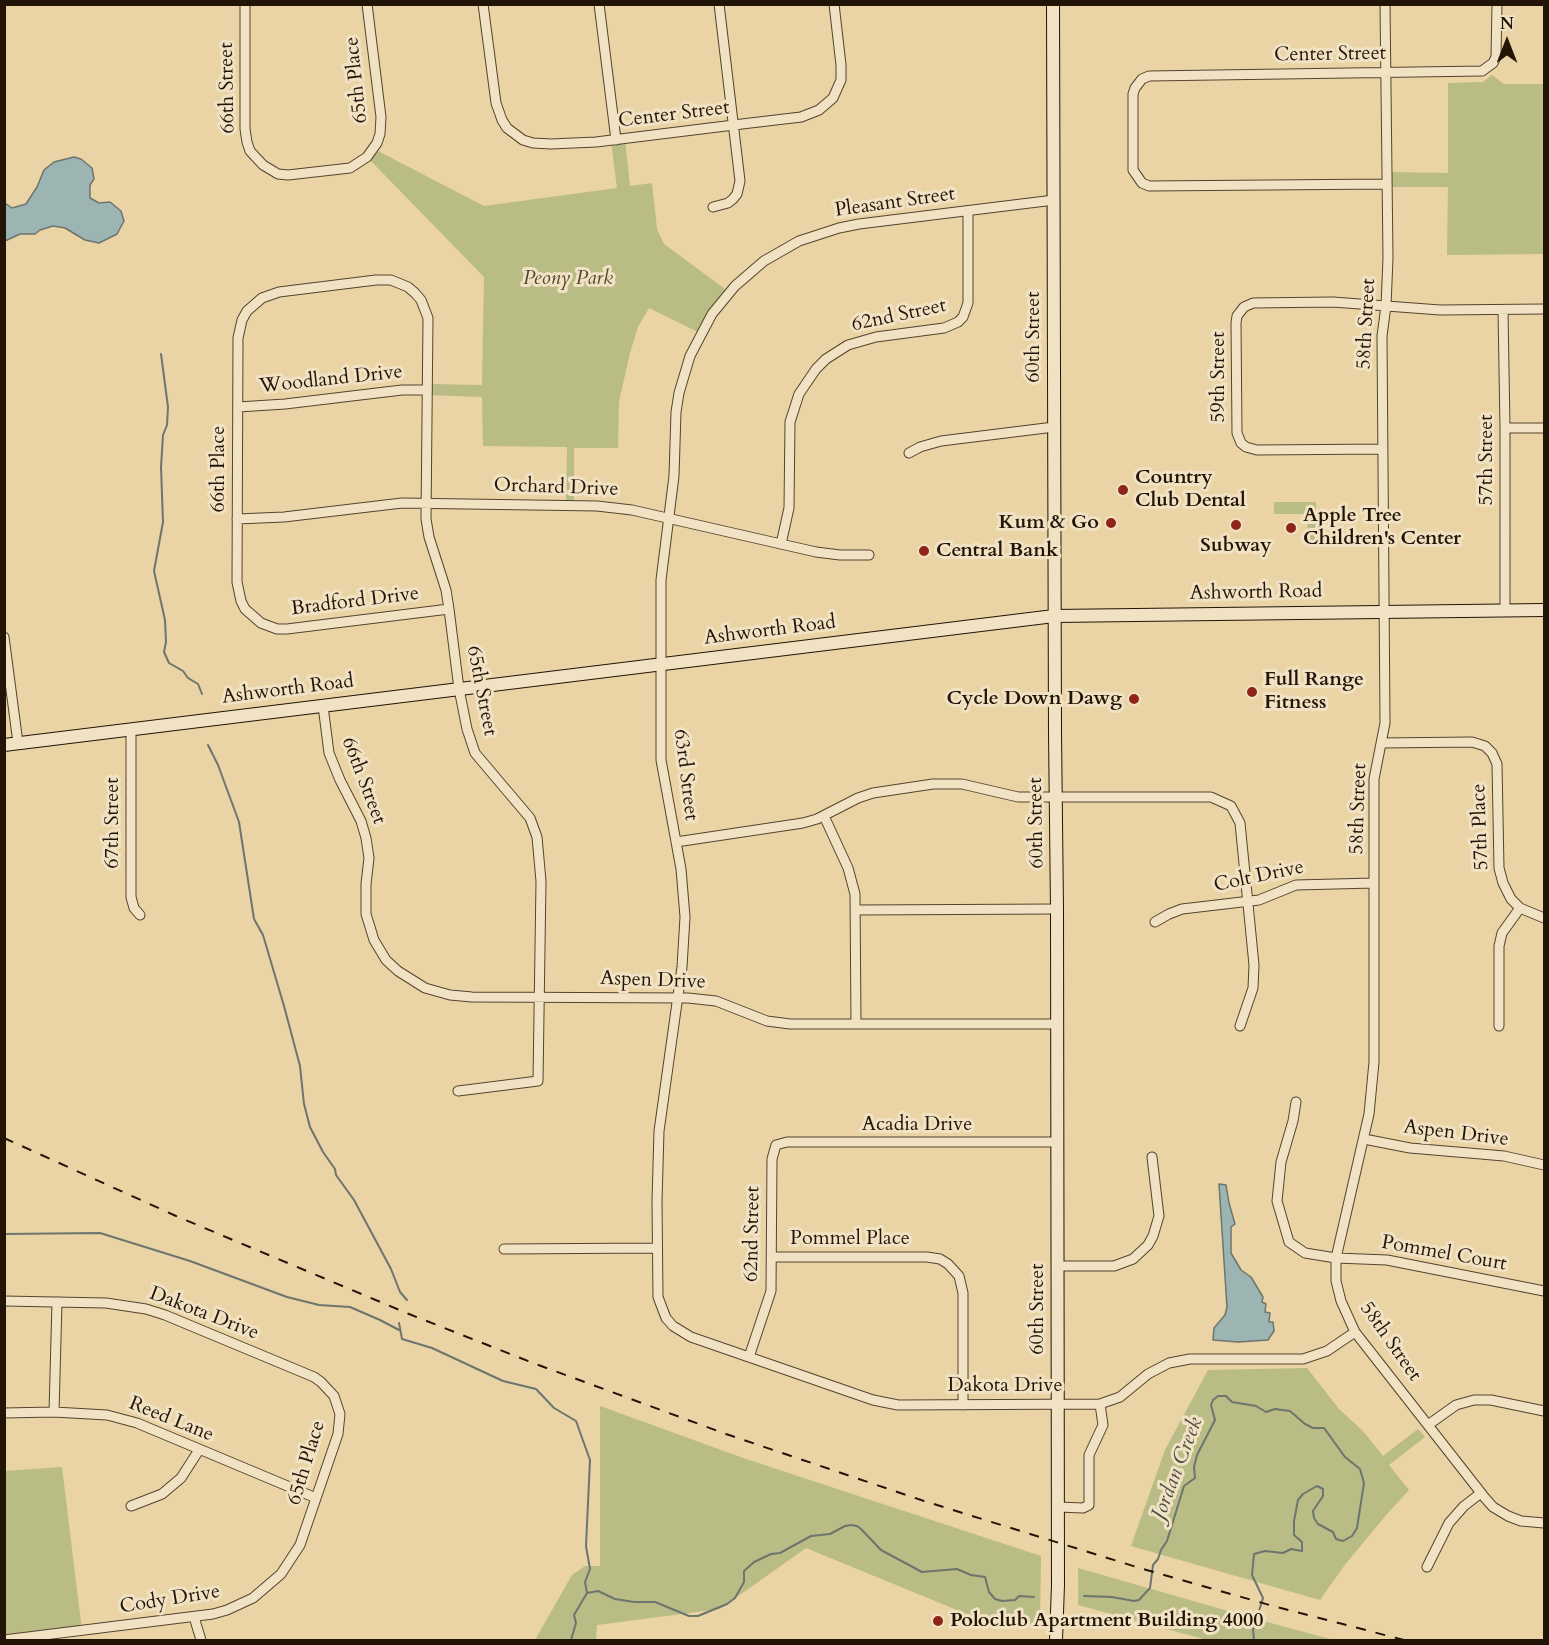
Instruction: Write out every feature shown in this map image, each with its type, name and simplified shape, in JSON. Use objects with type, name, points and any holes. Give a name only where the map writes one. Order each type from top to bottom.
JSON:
[{"type":"main road","name":"60th Street","points":[[1053,4],[1058,1142],[1056,1641]]},
{"type":"main road","name":"Ashworth Road","points":[[4,745],[1054,616],[1545,610]]},
{"type":"street","name":"66th Street","points":[[244,4],[245,133],[250,151],[263,165],[278,174],[288,176],[340,170],[359,163],[374,149]]},
{"type":"street","name":"65th Place","points":[[367,4],[382,124],[374,149]]},
{"type":"street","name":"Center Street","points":[[483,4],[496,103],[502,120],[515,135],[523,140],[551,144],[616,140],[810,115],[827,105],[833,98],[841,80],[834,4]]},
{"type":"street","points":[[599,4],[616,140]]},
{"type":"street","points":[[713,207],[728,203],[737,194],[739,187],[719,4]]},
{"type":"street","name":"58th Street","points":[[1385,4],[1386,306],[1382,336],[1385,723],[1374,779],[1374,1062],[1364,1139],[1336,1258],[1336,1281],[1341,1301],[1356,1332],[1493,1507],[1521,1521],[1545,1523]]},
{"type":"street","name":"Center Street","points":[[1387,184],[1157,187],[1142,183],[1133,170],[1133,94],[1139,82],[1149,76],[1482,72],[1493,63],[1497,49],[1497,4]]},
{"type":"street","name":"Pleasant Street","points":[[752,270],[799,241],[839,228],[1054,200]]},
{"type":"street","name":"62nd Street","points":[[781,544],[789,508],[790,422],[799,394],[816,369],[826,359],[848,345],[876,337],[944,328],[952,326],[963,317],[968,303],[968,211]]},
{"type":"street","name":"63rd Street","points":[[660,1306],[657,1287],[659,1131],[682,967],[685,917],[684,892],[661,760],[661,580],[674,476],[676,412],[684,374],[700,333],[712,314],[735,286],[752,270]]},
{"type":"street","name":"65th Street","points":[[252,305],[271,294],[391,280],[408,287],[421,300],[425,309],[429,327],[425,502],[429,537],[446,590],[459,689],[467,729],[475,753],[530,818],[537,837],[541,881],[538,1081],[458,1090]]},
{"type":"street","name":"59th Street","points":[[1382,449],[1257,450],[1246,447],[1238,437],[1236,322],[1237,316],[1244,307],[1256,302],[1333,302],[1386,306]]},
{"type":"street","name":"66th Place","points":[[252,305],[239,329],[238,591],[245,609],[252,617],[266,625]]},
{"type":"street","points":[[1386,306],[1440,310],[1545,309]]},
{"type":"street","name":"57th Street","points":[[1503,310],[1505,610]]},
{"type":"street","name":"Woodland Drive","points":[[238,407],[427,390]]},
{"type":"street","points":[[909,453],[941,441],[1054,427]]},
{"type":"street","points":[[1505,428],[1545,428]]},
{"type":"street","name":"Orchard Drive","points":[[237,519],[284,517],[425,502],[615,507],[830,554],[869,555]]},
{"type":"street","name":"Bradford Drive","points":[[266,625],[287,629],[449,609]]},
{"type":"street","points":[[4,637],[18,743]]},
{"type":"street","name":"66th Street","points":[[323,706],[329,753],[361,820],[366,838],[369,858],[366,914],[374,940],[386,960],[398,971],[425,988]]},
{"type":"street","name":"67th Street","points":[[131,729],[131,897],[134,908],[140,915]]},
{"type":"street","name":"57th Place","points":[[1382,743],[1472,742],[1485,746],[1497,764],[1499,868],[1503,883],[1511,898],[1520,908]]},
{"type":"street","points":[[676,842],[789,825],[824,816],[851,801],[873,793],[933,784],[962,784],[1018,797],[1211,797],[1231,806],[1240,824],[1254,965],[1253,988],[1240,1026]]},
{"type":"street","points":[[824,816],[852,880],[856,910],[856,1024]]},
{"type":"street","name":"Colt Drive","points":[[1155,922],[1182,909],[1259,900],[1296,885],[1374,883]]},
{"type":"street","points":[[1499,1026],[1499,946],[1502,933],[1520,908],[1545,918]]},
{"type":"street","points":[[856,910],[1057,909]]},
{"type":"street","name":"Aspen Drive","points":[[425,988],[450,995],[678,998],[716,1001],[767,1021],[790,1024],[1057,1024]]},
{"type":"street","name":"Pommel Court","points":[[1296,1102],[1281,1162],[1277,1202],[1289,1242],[1305,1253],[1336,1258],[1387,1260],[1545,1291]]},
{"type":"street","name":"Aspen Drive","points":[[1364,1139],[1410,1148],[1504,1156],[1545,1166]]},
{"type":"street","name":"Acadia Drive","points":[[777,1145],[787,1142],[1058,1142]]},
{"type":"street","name":"62nd Street","points":[[749,1357],[771,1291],[772,1159],[777,1145]]},
{"type":"street","points":[[1058,1266],[1114,1266],[1133,1258],[1148,1245],[1159,1216],[1152,1157]]},
{"type":"street","points":[[504,1249],[657,1248]]},
{"type":"street","name":"Pommel Place","points":[[772,1257],[927,1257],[940,1259],[948,1264],[954,1269],[962,1284],[963,1405]]},
{"type":"street","name":"Dakota Drive","points":[[4,1301],[126,1305],[165,1315],[314,1377],[328,1388],[338,1404]]},
{"type":"street","points":[[54,1412],[57,1302]]},
{"type":"street","name":"Dakota Drive","points":[[660,1306],[666,1318],[682,1333],[885,1403],[904,1405],[1100,1404],[1120,1397],[1148,1374],[1168,1363],[1190,1359],[1303,1359],[1328,1351],[1356,1332]]},
{"type":"street","points":[[1428,1425],[1456,1405],[1474,1400],[1545,1411]]},
{"type":"street","name":"65th Place","points":[[305,1531],[340,1425],[338,1404]]},
{"type":"street","points":[[1058,1508],[1083,1508],[1089,1505],[1089,1455],[1102,1425],[1100,1404]]},
{"type":"street","name":"Reed Lane","points":[[4,1413],[54,1412],[107,1415],[127,1420],[316,1498]]},
{"type":"street","points":[[131,1506],[162,1494],[181,1478],[199,1450]]},
{"type":"street","points":[[1427,1567],[1449,1523],[1464,1506],[1481,1493]]},
{"type":"street","name":"Cody Drive","points":[[4,1640],[194,1617],[227,1610],[259,1594],[281,1574],[291,1560],[305,1531]]},
{"type":"street","points":[[194,1617],[201,1641]]},
{"type":"green space","points":[[1492,75],[1504,84],[1544,84],[1544,254],[1447,255],[1448,187],[1387,187],[1387,172],[1448,173],[1448,83],[1483,82]]},
{"type":"green space","name":"Peony Park","points":[[625,139],[630,186],[652,183],[657,229],[664,244],[729,292],[700,333],[649,308],[638,327],[619,402],[618,448],[574,448],[574,505],[566,505],[567,447],[483,446],[482,397],[427,395],[428,384],[482,385],[484,277],[367,157],[374,149],[484,206],[617,188],[611,141]]},
{"type":"green space","points":[[1274,502],[1316,502],[1316,542],[1308,542],[1307,514],[1274,514]]},
{"type":"green space","points":[[1307,1368],[1339,1409],[1363,1431],[1383,1456],[1418,1429],[1425,1437],[1389,1465],[1409,1490],[1344,1566],[1320,1600],[1131,1546],[1165,1450],[1208,1370]]},
{"type":"green space","points":[[600,1406],[746,1459],[1041,1556],[1040,1624],[991,1624],[806,1548],[720,1609],[597,1625],[596,1640],[535,1640],[572,1575],[585,1566],[600,1566]]},
{"type":"green space","points":[[62,1467],[82,1631],[5,1640],[5,1471]]},
{"type":"green space","points":[[1078,1568],[1334,1640],[1207,1640],[1078,1605]]},
{"type":"water","points":[[74,157],[81,159],[92,168],[94,179],[90,185],[90,198],[99,203],[110,202],[121,211],[124,221],[117,234],[99,243],[85,240],[65,228],[53,226],[35,234],[20,234],[5,241],[5,203],[12,208],[26,204],[44,170],[54,162]]},
{"type":"water","points":[[1219,1184],[1226,1185],[1235,1224],[1231,1227],[1231,1253],[1241,1270],[1251,1277],[1263,1297],[1262,1302],[1266,1304],[1265,1312],[1270,1313],[1269,1322],[1273,1322],[1274,1331],[1268,1340],[1238,1342],[1213,1340],[1214,1328],[1225,1315],[1227,1307]]},
{"type":"waterway","points":[[161,354],[168,407],[161,467],[163,522],[154,571],[165,620],[164,652],[169,663],[198,684],[202,694]]},
{"type":"waterway","points":[[208,745],[218,765],[239,822],[254,919],[263,935],[284,1006],[300,1066],[304,1104],[310,1127],[335,1169],[336,1175],[354,1200],[391,1269],[400,1292],[407,1300]]},
{"type":"waterway","points":[[4,1234],[100,1233],[190,1261],[287,1297],[319,1305],[350,1307],[399,1330]]},
{"type":"waterway","points":[[399,1323],[402,1339],[432,1348],[503,1381],[536,1389],[554,1408],[576,1421],[590,1460],[586,1546],[590,1569],[585,1582],[587,1593]]},
{"type":"waterway","name":"Jordan Creek","points":[[1084,1596],[1134,1601],[1139,1600],[1150,1588],[1153,1565],[1167,1541],[1184,1486],[1195,1478],[1194,1467],[1197,1455],[1215,1420],[1211,1405],[1213,1400],[1218,1396],[1226,1396],[1232,1402],[1256,1406],[1266,1412],[1275,1409],[1290,1411],[1305,1424],[1313,1428],[1324,1428],[1345,1457],[1360,1469],[1364,1483],[1357,1528],[1352,1536],[1343,1541],[1336,1539],[1333,1532],[1318,1524],[1314,1518],[1313,1511],[1323,1496],[1323,1489],[1317,1486],[1303,1494],[1298,1500],[1294,1521],[1294,1535],[1302,1542],[1302,1551],[1291,1549],[1283,1553],[1265,1551],[1254,1554],[1252,1575],[1263,1598],[1253,1630],[1254,1640]]},
{"type":"waterway","name":"Jordan Creek","points":[[571,1640],[576,1623],[574,1615],[587,1593],[598,1591],[615,1599],[655,1602],[689,1616],[698,1616],[727,1604],[735,1598],[744,1582],[744,1571],[754,1562],[771,1554],[780,1553],[811,1536],[830,1534],[851,1525],[861,1529],[881,1550],[922,1572],[957,1569],[971,1575],[985,1577],[989,1592],[995,1599],[1002,1601],[1015,1600],[1019,1596],[1034,1597]]},
{"type":"railway","points":[[4,1138],[176,1216],[409,1314],[533,1363],[726,1434],[924,1501],[1143,1569],[1404,1640]]},
{"type":"place","name":"Country Club Dental","points":[[1123,490]]},
{"type":"place","name":"Kum & Go","points":[[1111,523]]},
{"type":"place","name":"Subway","points":[[1236,525]]},
{"type":"place","name":"Apple Tree Children's Center","points":[[1291,528]]},
{"type":"place","name":"Central Bank","points":[[924,551]]},
{"type":"place","name":"Full Range Fitness","points":[[1252,692]]},
{"type":"place","name":"Cycle Down Dawg","points":[[1134,699]]},
{"type":"place","name":"Poloclub Apartment Building 4000","points":[[938,1621]]}]
